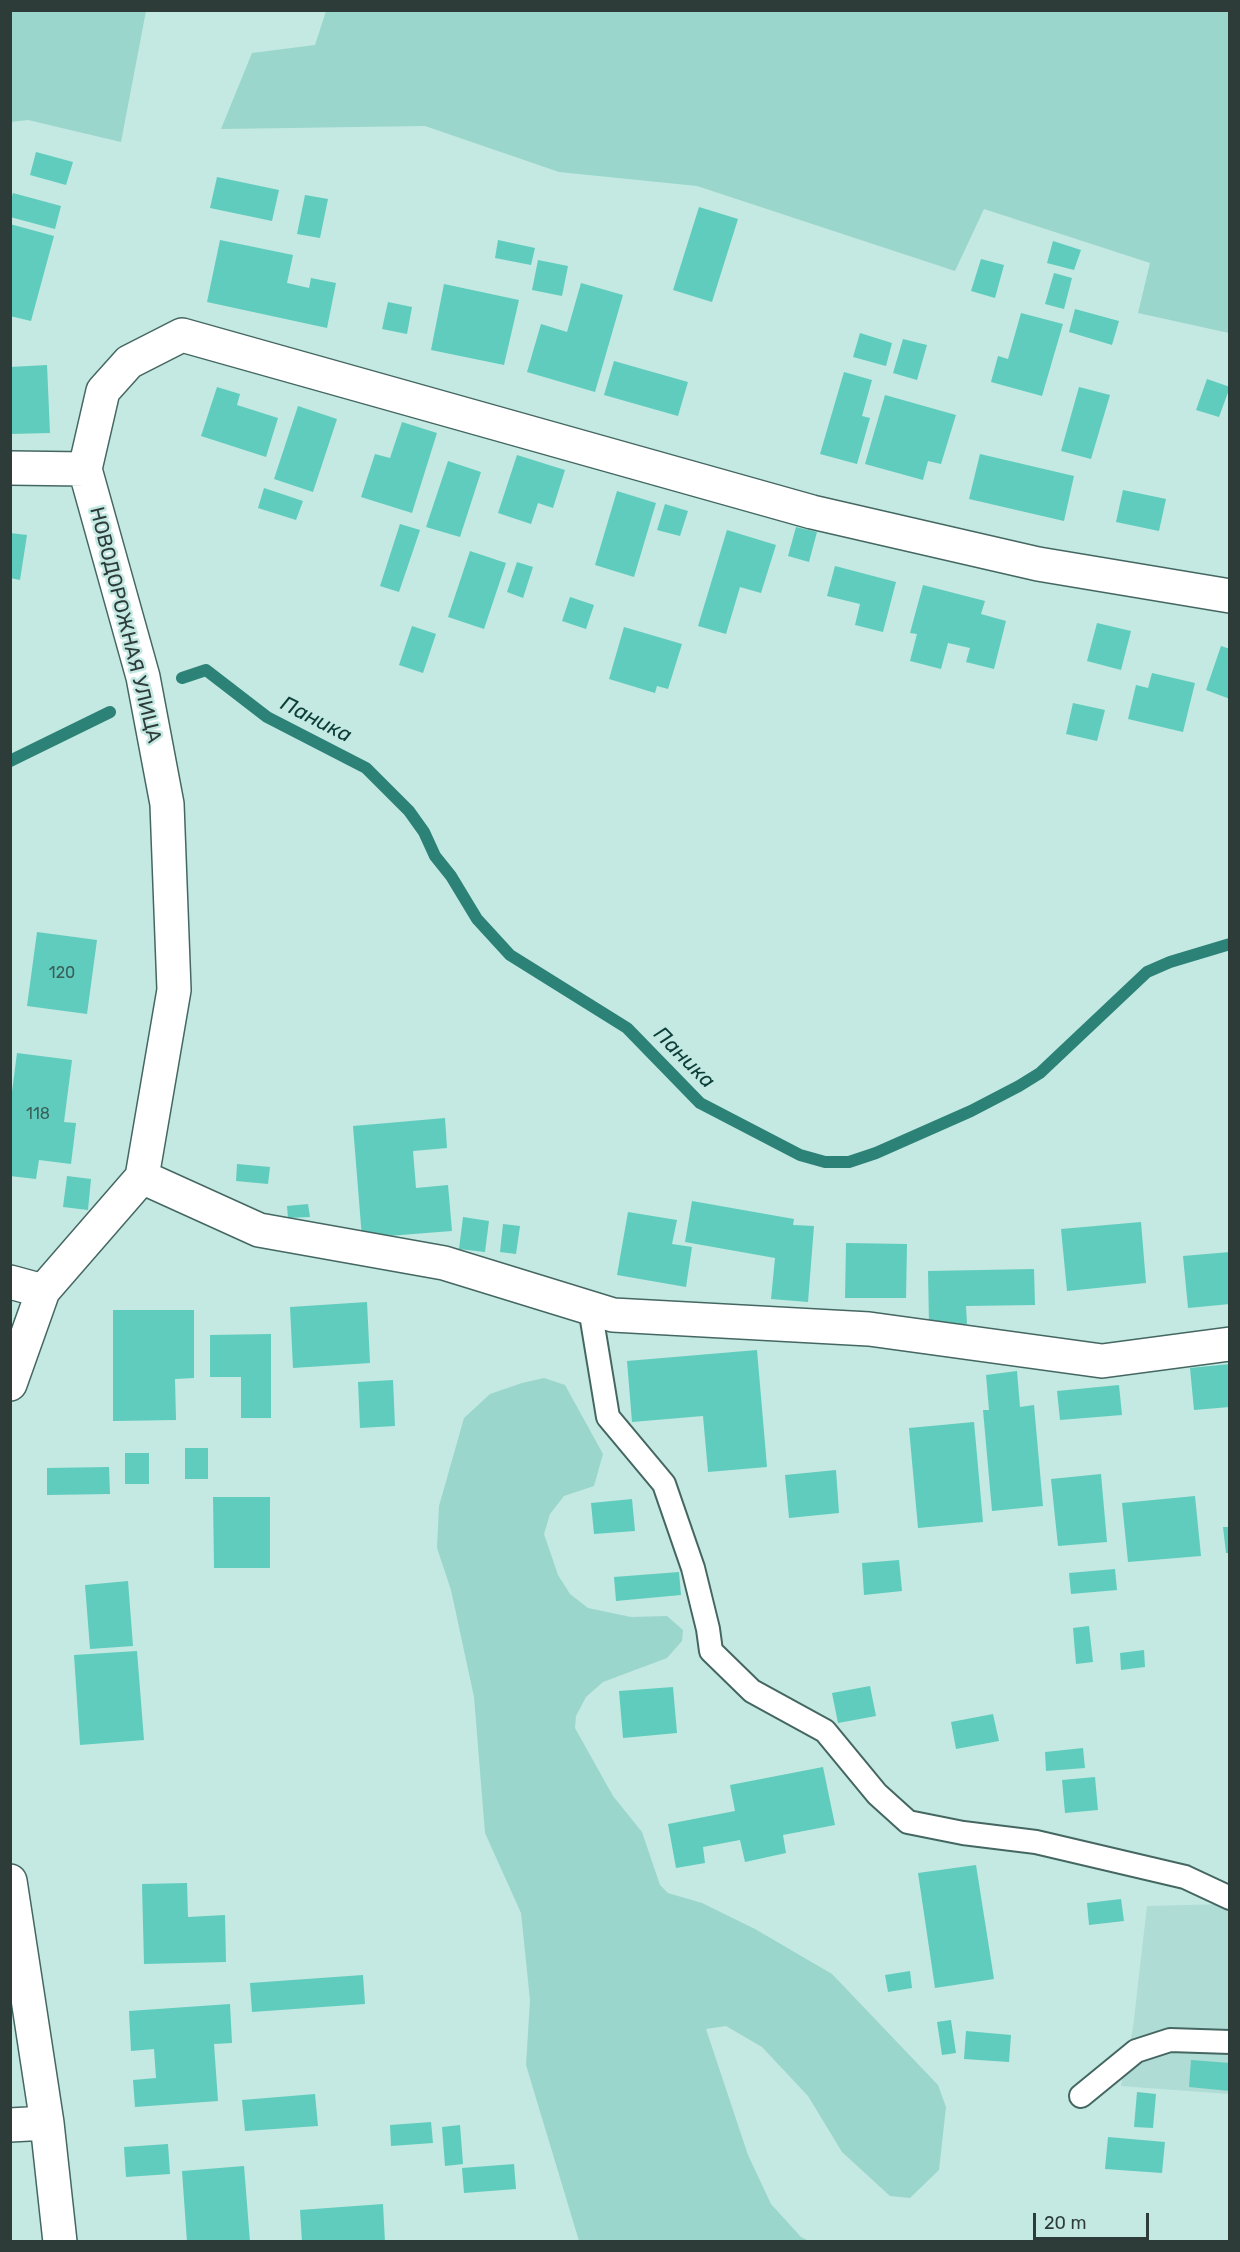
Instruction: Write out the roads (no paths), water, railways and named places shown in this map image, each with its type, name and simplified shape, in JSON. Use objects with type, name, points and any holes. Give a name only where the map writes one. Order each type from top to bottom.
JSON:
[{"type":"street","points":[[10,468],[85,469],[103,391],[129,362],[182,335],[812,512],[1038,564],[1230,596]]},
{"type":"street","name":"НОВОДОРОЖНАЯ УЛИЦА","points":[[85,469],[143,676],[167,804],[174,990],[142,1177]]},
{"type":"street","points":[[10,1384],[43,1291],[142,1177],[259,1230],[444,1263],[613,1315],[869,1329],[1102,1361],[1230,1344]]},
{"type":"street","points":[[10,1282],[43,1291]]},
{"type":"street","points":[[10,1881],[47,2122],[60,2241]]},
{"type":"street","points":[[10,2126],[47,2122]]},
{"type":"lane","points":[[590,1308],[608,1417],[664,1484],[693,1568],[711,1651],[752,1691],[825,1731],[877,1794],[908,1822],[963,1833],[1036,1842],[1185,1877],[1230,1898]]},
{"type":"lane","points":[[1081,2096],[1136,2051],[1170,2040],[1230,2042]]},
{"type":"waterway","name":"Паника","points":[[182,678],[206,670],[267,717],[366,768],[409,811],[424,832],[435,856],[451,876],[477,919],[510,955],[627,1028],[700,1103],[800,1155],[825,1162],[849,1162],[876,1153],[971,1111],[1019,1086],[1040,1073],[1147,972],[1170,962],[1230,944]]},
{"type":"waterway","name":"Паника","points":[[10,761],[110,712]]}]
